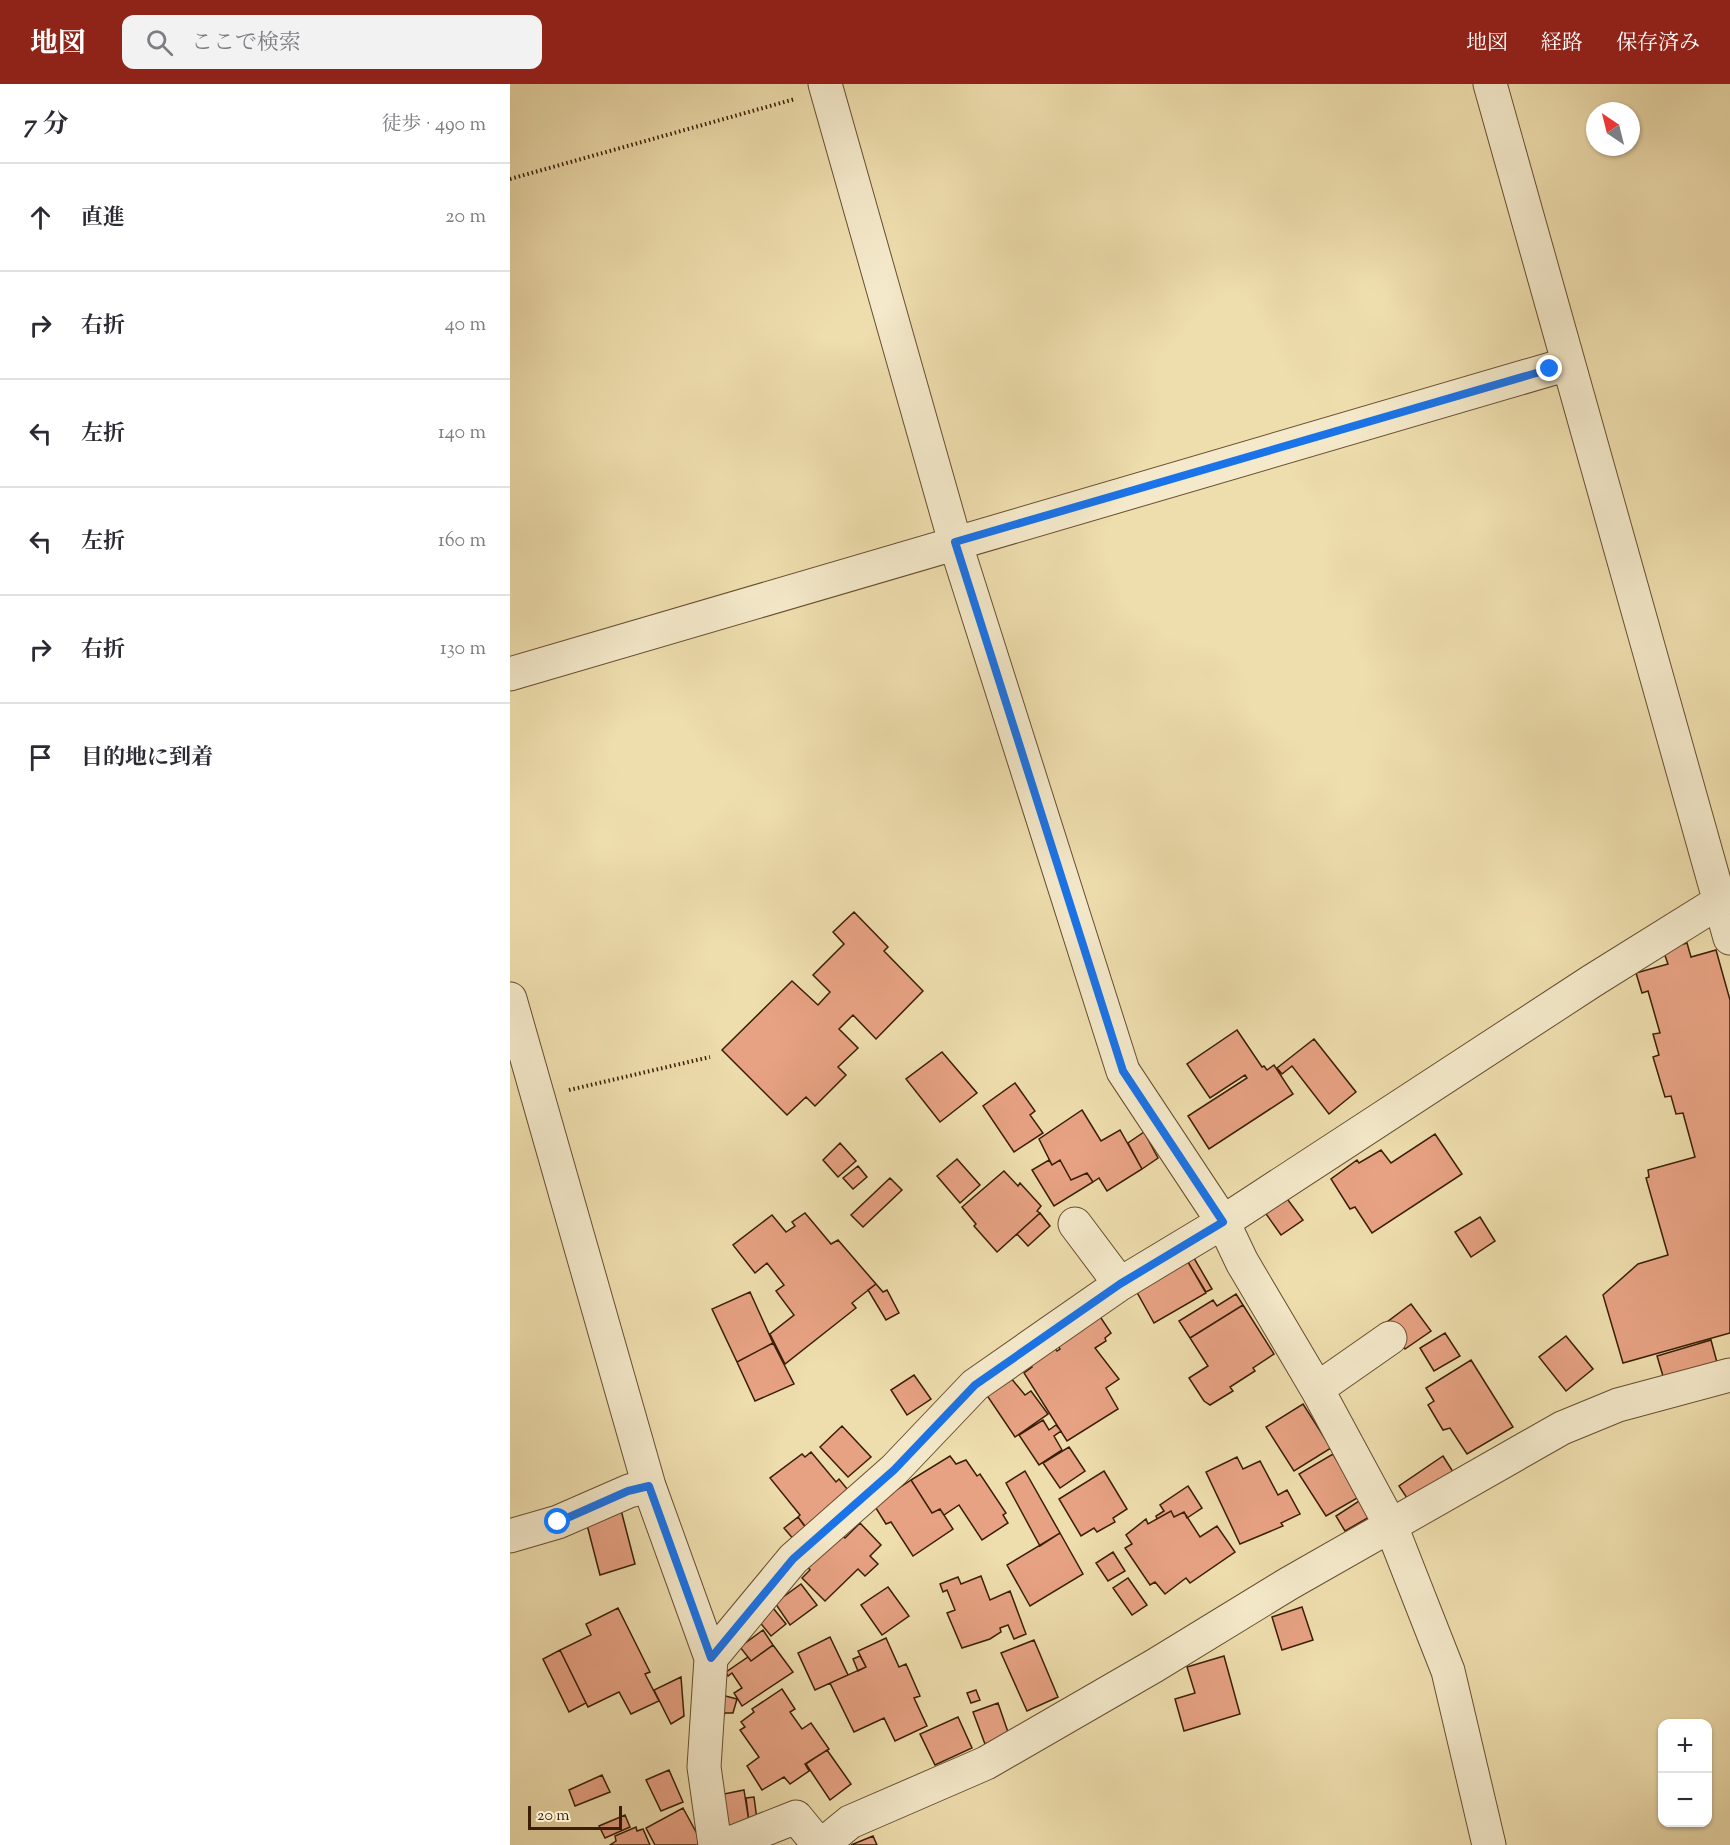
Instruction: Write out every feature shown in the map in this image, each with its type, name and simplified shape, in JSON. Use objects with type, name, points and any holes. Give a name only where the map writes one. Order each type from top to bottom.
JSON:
[{"type":"street","points":[[1490,84],[1568,364],[1725,898],[1730,938]]},
{"type":"street","points":[[826,87],[955,542],[1123,1071],[1223,1222],[1242,1262],[1317,1389],[1392,1526],[1448,1671],[1489,1845]]},
{"type":"street","points":[[510,674],[1568,364]]},
{"type":"street","points":[[711,1658],[793,1559],[894,1470],[975,1385],[1120,1284],[1223,1222],[1592,981],[1725,898]]},
{"type":"street","points":[[510,999],[649,1486],[711,1658],[705,1767],[716,1843],[733,1842],[796,1817],[821,1845],[850,1822],[986,1763],[1154,1666],[1288,1584],[1562,1428],[1618,1405],[1730,1375]]},
{"type":"street","points":[[1075,1224],[1120,1284]]},
{"type":"street","points":[[1317,1389],[1390,1338]]},
{"type":"street","points":[[510,1536],[558,1522],[628,1491],[649,1486]]},
{"type":"path","points":[[510,179],[826,87]]},
{"type":"path","points":[[538,1097],[710,1057]]},
{"type":"building","points":[[854,912],[888,947],[884,951],[923,991],[876,1039],[853,1015],[839,1029],[858,1048],[838,1067],[846,1075],[815,1106],[806,1097],[787,1115],[722,1050],[792,981],[818,1005],[830,992],[813,975],[844,944],[833,932]]},
{"type":"building","points":[[1687,943],[1691,957],[1716,950],[1730,1000],[1730,1333],[1623,1363],[1603,1295],[1638,1264],[1668,1255],[1646,1178],[1649,1177],[1648,1170],[1695,1157],[1683,1113],[1676,1114],[1671,1096],[1665,1097],[1653,1057],[1659,1055],[1653,1034],[1660,1033],[1648,991],[1642,993],[1636,973],[1668,964],[1663,950]]},
{"type":"building","points":[[1237,1030],[1262,1067],[1264,1066],[1267,1070],[1274,1065],[1293,1094],[1209,1149],[1188,1116],[1247,1078],[1245,1075],[1210,1098],[1187,1064]]},
{"type":"building","points":[[1314,1039],[1356,1092],[1329,1114],[1292,1066],[1282,1074],[1277,1068]]},
{"type":"building","points":[[942,1052],[977,1093],[940,1122],[906,1079]]},
{"type":"building","points":[[1015,1083],[1035,1111],[1030,1115],[1043,1133],[1014,1152],[983,1106]]},
{"type":"building","points":[[1082,1110],[1101,1141],[1120,1130],[1142,1169],[1107,1191],[1099,1178],[1093,1182],[1087,1173],[1071,1180],[1060,1160],[1052,1165],[1039,1139]]},
{"type":"building","points":[[1144,1132],[1158,1158],[1142,1169],[1128,1143]]},
{"type":"building","points":[[1435,1134],[1462,1174],[1372,1233],[1355,1207],[1350,1209],[1331,1179],[1357,1160],[1359,1163],[1381,1150],[1391,1163]]},
{"type":"building","points":[[840,1143],[856,1161],[838,1177],[823,1160]]},
{"type":"building","points":[[957,1159],[980,1185],[960,1203],[937,1176]]},
{"type":"building","points":[[1049,1160],[1052,1165],[1060,1160],[1071,1180],[1087,1173],[1093,1182],[1054,1206],[1032,1170]]},
{"type":"building","points":[[858,1166],[867,1177],[853,1189],[843,1178]]},
{"type":"building","points":[[1004,1171],[1018,1186],[1020,1183],[1041,1206],[1037,1211],[1040,1213],[997,1252],[974,1226],[976,1224],[962,1207]]},
{"type":"building","points":[[890,1178],[902,1190],[863,1227],[851,1215]]},
{"type":"building","points":[[1285,1196],[1303,1220],[1281,1235],[1264,1211]]},
{"type":"building","points":[[805,1213],[831,1244],[838,1240],[876,1284],[852,1303],[856,1308],[785,1364],[770,1334],[794,1315],[776,1291],[784,1285],[767,1263],[755,1273],[733,1245],[772,1215],[786,1232],[795,1226],[792,1222]]},
{"type":"building","points":[[1040,1213],[1050,1226],[1028,1246],[1017,1234]]},
{"type":"building","points":[[1480,1217],[1495,1241],[1471,1257],[1455,1232]]},
{"type":"building","points":[[1191,1253],[1212,1289],[1206,1292],[1185,1257]]},
{"type":"building","points":[[1185,1257],[1206,1293],[1154,1323],[1134,1287]]},
{"type":"building","points":[[876,1284],[883,1292],[887,1290],[899,1313],[886,1320],[868,1290]]},
{"type":"building","points":[[750,1292],[773,1343],[737,1362],[712,1309]]},
{"type":"building","points":[[1236,1294],[1243,1305],[1190,1338],[1179,1321],[1213,1300],[1217,1306]]},
{"type":"building","points":[[1411,1304],[1431,1331],[1405,1349],[1387,1322]]},
{"type":"building","points":[[1243,1305],[1274,1354],[1253,1368],[1255,1371],[1230,1387],[1233,1391],[1210,1405],[1204,1401],[1189,1378],[1208,1366],[1190,1338]]},
{"type":"building","points":[[1097,1312],[1111,1333],[1105,1338],[1106,1341],[1095,1348],[1119,1379],[1106,1388],[1118,1409],[1067,1441],[1024,1373],[1032,1367],[1029,1362],[1053,1346],[1057,1351],[1060,1349],[1054,1339]]},
{"type":"building","points":[[1445,1333],[1460,1356],[1434,1371],[1420,1348]]},
{"type":"building","points":[[1566,1336],[1593,1369],[1566,1391],[1539,1357]]},
{"type":"building","points":[[1711,1340],[1719,1370],[1666,1386],[1657,1356]]},
{"type":"building","points":[[773,1343],[794,1384],[755,1401],[737,1362]]},
{"type":"building","points":[[1471,1360],[1513,1427],[1467,1454],[1450,1428],[1443,1430],[1428,1405],[1434,1401],[1426,1388]]},
{"type":"building","points":[[914,1375],[931,1399],[907,1415],[891,1390]]},
{"type":"building","points":[[1010,1377],[1025,1395],[1031,1391],[1048,1414],[1015,1437],[986,1394]]},
{"type":"building","points":[[1303,1404],[1331,1448],[1294,1471],[1266,1427]]},
{"type":"building","points":[[1043,1420],[1049,1430],[1056,1425],[1061,1431],[1054,1436],[1062,1450],[1039,1465],[1019,1435]]},
{"type":"building","points":[[842,1426],[871,1457],[848,1477],[820,1447]]},
{"type":"building","points":[[1069,1447],[1085,1471],[1060,1488],[1043,1463]]},
{"type":"building","points":[[811,1452],[836,1482],[839,1479],[852,1495],[808,1531],[798,1517],[800,1515],[770,1478],[802,1454],[805,1457]]},
{"type":"building","points":[[1333,1454],[1359,1497],[1326,1516],[1299,1474]]},
{"type":"building","points":[[950,1456],[956,1464],[966,1460],[977,1476],[980,1474],[1006,1513],[1003,1515],[1008,1523],[982,1540],[959,1505],[944,1515],[940,1509],[932,1513],[911,1480]]},
{"type":"building","points":[[1443,1456],[1455,1475],[1411,1504],[1399,1486]]},
{"type":"building","points":[[1237,1457],[1243,1469],[1260,1461],[1278,1495],[1287,1490],[1300,1514],[1281,1523],[1283,1526],[1240,1544],[1206,1472]]},
{"type":"building","points":[[1025,1471],[1060,1533],[1040,1546],[1006,1483]]},
{"type":"building","points":[[1104,1471],[1127,1509],[1113,1518],[1115,1522],[1097,1532],[1094,1528],[1081,1536],[1059,1499]]},
{"type":"building","points":[[911,1480],[932,1513],[940,1509],[953,1529],[913,1556],[891,1522],[886,1524],[874,1505]]},
{"type":"building","points":[[1188,1486],[1202,1508],[1187,1518],[1184,1512],[1174,1517],[1171,1511],[1157,1519],[1156,1516],[1164,1511],[1160,1505]]},
{"type":"building","points":[[1362,1499],[1371,1516],[1345,1531],[1336,1516]]},
{"type":"building","points":[[621,1510],[635,1564],[600,1575],[587,1525]]},
{"type":"building","points":[[1171,1511],[1174,1517],[1184,1512],[1200,1537],[1217,1526],[1235,1552],[1190,1583],[1186,1578],[1165,1594],[1155,1582],[1150,1585],[1125,1548],[1132,1544],[1126,1535],[1146,1519],[1148,1524]]},
{"type":"building","points":[[798,1517],[808,1530],[795,1541],[784,1528]]},
{"type":"building","points":[[860,1523],[881,1545],[870,1556],[878,1564],[865,1576],[858,1569],[825,1601],[802,1578],[810,1570],[808,1567],[841,1534],[845,1538]]},
{"type":"building","points":[[1060,1533],[1083,1574],[1030,1606],[1007,1565]]},
{"type":"building","points":[[1113,1552],[1125,1571],[1108,1581],[1096,1563]]},
{"type":"building","points":[[981,1576],[990,1600],[1010,1591],[1026,1634],[1014,1639],[1008,1625],[1000,1628],[1001,1632],[990,1639],[962,1648],[947,1613],[955,1610],[947,1590],[943,1592],[940,1584],[958,1577],[961,1584]]},
{"type":"building","points":[[1128,1578],[1147,1605],[1132,1615],[1113,1588]]},
{"type":"building","points":[[801,1584],[817,1605],[790,1625],[775,1603]]},
{"type":"building","points":[[888,1587],[909,1616],[882,1635],[861,1605]]},
{"type":"building","points":[[1302,1607],[1313,1640],[1282,1650],[1272,1617]]},
{"type":"building","points":[[618,1608],[650,1672],[645,1674],[659,1701],[631,1714],[619,1692],[588,1707],[560,1650],[591,1635],[586,1624]]},
{"type":"building","points":[[773,1608],[786,1624],[771,1636],[758,1620]]},
{"type":"building","points":[[763,1630],[773,1645],[751,1661],[740,1647]]},
{"type":"building","points":[[830,1637],[848,1675],[815,1690],[798,1653]]},
{"type":"building","points":[[886,1638],[899,1667],[906,1664],[920,1696],[914,1698],[927,1726],[895,1741],[884,1718],[854,1732],[830,1683],[866,1667],[858,1651]]},
{"type":"building","points":[[1034,1640],[1058,1697],[1027,1711],[1001,1653]]},
{"type":"building","points":[[773,1645],[793,1672],[742,1706],[734,1693],[742,1688],[732,1673],[728,1676],[726,1672],[748,1657],[751,1661]]},
{"type":"building","points":[[560,1650],[586,1703],[569,1712],[543,1659]]},
{"type":"building","points":[[860,1656],[866,1667],[858,1671],[853,1659]]},
{"type":"building","points":[[1224,1656],[1240,1714],[1184,1731],[1175,1699],[1195,1693],[1187,1667]]},
{"type":"building","points":[[681,1677],[684,1716],[671,1724],[654,1690]]},
{"type":"building","points":[[782,1689],[795,1709],[790,1712],[802,1729],[811,1723],[829,1749],[805,1764],[809,1771],[790,1784],[784,1777],[762,1790],[747,1766],[759,1757],[740,1730],[745,1727],[741,1722],[754,1712],[752,1709]]},
{"type":"building","points":[[976,1690],[980,1700],[971,1703],[967,1693]]},
{"type":"building","points":[[718,1694],[737,1699],[733,1713],[725,1713],[722,1719]]},
{"type":"building","points":[[998,1703],[1009,1735],[985,1744],[973,1712]]},
{"type":"building","points":[[958,1717],[972,1748],[935,1765],[920,1734]]},
{"type":"building","points":[[827,1750],[851,1784],[830,1800],[806,1764]]},
{"type":"building","points":[[669,1770],[683,1802],[661,1811],[646,1780]]},
{"type":"building","points":[[602,1775],[610,1792],[575,1806],[569,1790]]},
{"type":"building","points":[[744,1790],[749,1822],[726,1827],[719,1795]]},
{"type":"building","points":[[754,1797],[757,1820],[749,1822],[746,1798]]},
{"type":"building","points":[[683,1808],[701,1841],[699,1845],[655,1845],[646,1828]]},
{"type":"building","points":[[625,1815],[630,1827],[605,1838],[599,1826]]},
{"type":"building","points":[[636,1827],[637,1831],[643,1829],[650,1845],[610,1845],[616,1841],[615,1836]]},
{"type":"building","points":[[873,1836],[877,1845],[851,1845]]},
{"type":"route","points":[[558,1522],[628,1491],[649,1486],[711,1658],[793,1559],[894,1470],[975,1385],[1120,1284],[1223,1222],[1123,1071],[955,542],[1550,369]]}]
